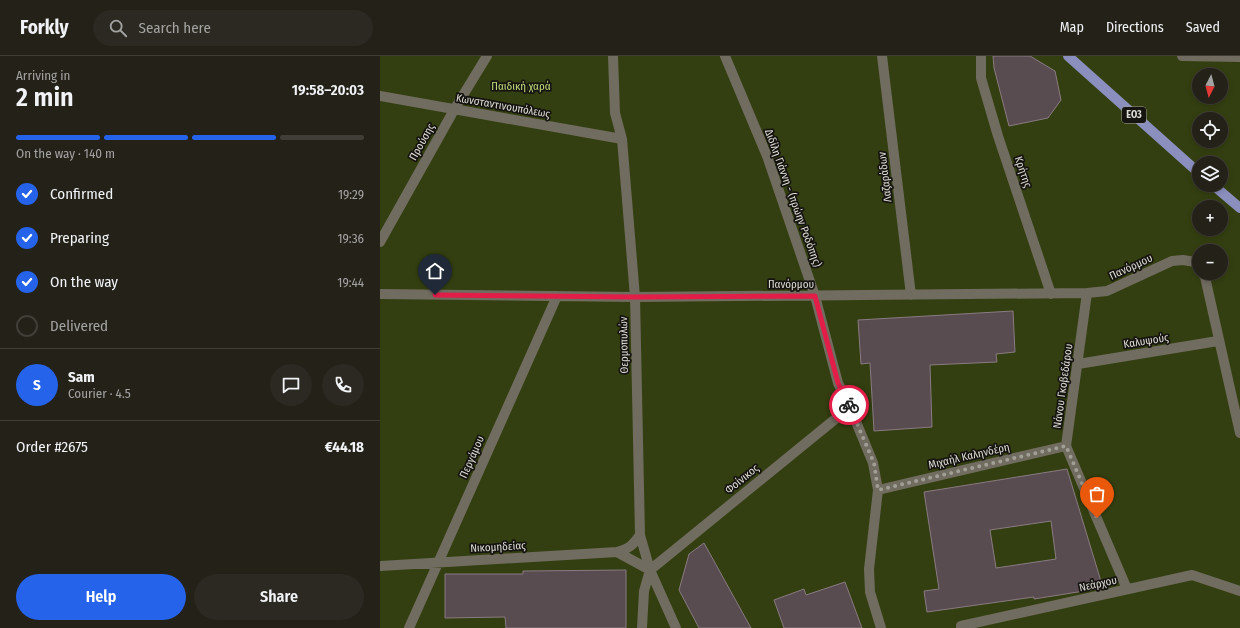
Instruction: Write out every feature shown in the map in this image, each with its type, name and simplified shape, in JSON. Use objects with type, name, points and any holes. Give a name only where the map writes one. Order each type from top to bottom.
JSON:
[{"type":"main road","name":"ΕΟ3","points":[[1069,56],[1192,167]]},
{"type":"main road","points":[[1221,192],[1240,208]]},
{"type":"street","name":"Προύσης","points":[[380,242],[454,110],[488,56]]},
{"type":"street","name":"Θερμοπυλών","points":[[613,56],[615,113],[622,140],[635,297],[640,535],[650,570],[676,628]]},
{"type":"street","name":"Διδίλη Γιάννη - (πρώην Ροδόπης)","points":[[725,56],[767,156],[815,296],[838,383],[874,463],[878,490],[869,569],[870,592],[881,628]]},
{"type":"street","name":"Λαζαράδων","points":[[882,56],[911,295]]},
{"type":"street","name":"Κρήτης","points":[[981,56],[981,78],[998,136],[1051,294]]},
{"type":"street","points":[[1069,56],[1080,56]]},
{"type":"street","points":[[1182,56],[1240,57]]},
{"type":"street","name":"Κωνσταντινουπόλεως","points":[[380,96],[622,140]]},
{"type":"street","name":"Πανόρμου","points":[[380,294],[635,297],[1087,293],[1107,291],[1172,262],[1183,260],[1192,263]]},
{"type":"street","points":[[1206,280],[1240,433]]},
{"type":"street","name":"Νάνου Γκοβεδάρου","points":[[1066,446],[1087,293]]},
{"type":"street","name":"Περγάμου","points":[[409,628],[557,296]]},
{"type":"street","name":"Καλυψούς","points":[[1078,364],[1218,340]]},
{"type":"street","name":"Φοίνικος","points":[[650,570],[850,407]]},
{"type":"street","points":[[1066,446],[1127,589]]},
{"type":"street","name":"Μιχαήλ Καληνδέρη","points":[[878,490],[1066,446]]},
{"type":"street","name":"Νικομηδείας","points":[[380,566],[617,552],[629,549],[634,545],[640,535]]},
{"type":"street","points":[[617,552],[650,570],[644,591],[642,628]]},
{"type":"street","name":"Νεάρχου","points":[[961,628],[961,626],[1192,575],[1240,591]]},
{"type":"green space","name":"Παιδική χαρά","points":[[380,56],[1240,56],[1240,628],[380,628]]},
{"type":"building","points":[[993,56],[1030,56],[1055,71],[1061,100],[1048,118],[1009,126],[994,68]]},
{"type":"building","points":[[1013,311],[1015,352],[996,354],[997,362],[930,365],[932,427],[874,431],[870,363],[861,364],[858,320]]},
{"type":"building","points":[[1067,469],[1103,588],[1034,599],[1034,597],[927,612],[924,591],[939,589],[924,492]],"holes":[[[1051,521],[1056,559],[996,568],[990,530]]]},
{"type":"building","points":[[704,543],[751,628],[699,628],[679,590],[689,554]]},
{"type":"building","points":[[626,570],[626,628],[506,628],[505,617],[445,618],[445,574],[523,574],[523,571]]},
{"type":"building","points":[[845,582],[862,628],[784,628],[774,600],[804,589],[806,595]]},
{"type":"way so far","points":[[849,405],[874,463],[878,490],[1066,446],[1097,518]]},
{"type":"route","points":[[435,295],[635,297],[815,296],[838,383],[849,405]]}]
